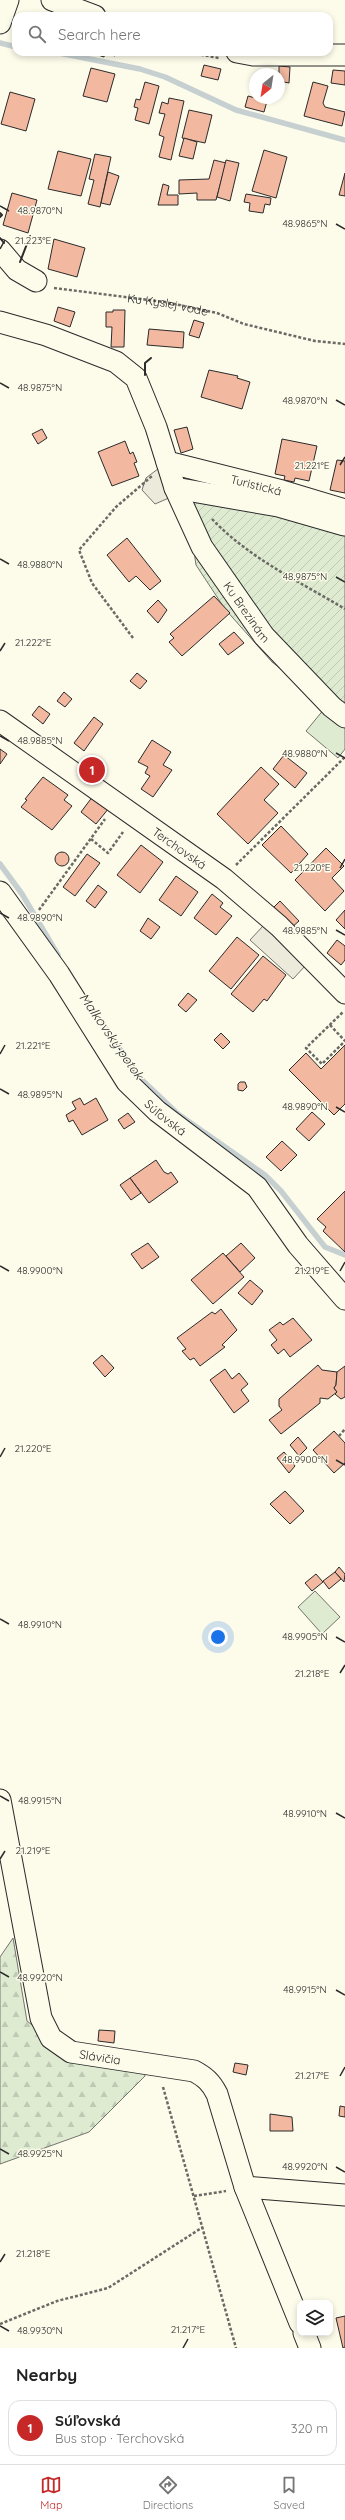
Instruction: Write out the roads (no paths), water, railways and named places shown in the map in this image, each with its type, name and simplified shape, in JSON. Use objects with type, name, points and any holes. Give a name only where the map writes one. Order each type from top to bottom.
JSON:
[{"type":"street","points":[[0,23],[8,0]]},
{"type":"street","points":[[52,0],[84,12]]},
{"type":"street","points":[[333,55],[345,55]]},
{"type":"street","points":[[0,250],[17,270],[36,281]]},
{"type":"street","points":[[0,322],[46,335],[116,362],[136,378],[175,488]]},
{"type":"street","name":"Turistická","points":[[167,462],[282,491],[345,510]]},
{"type":"street","name":"Turistická","points":[[175,488],[278,506],[345,525]]},
{"type":"street","name":"Ku Brezinám","points":[[175,488],[202,547],[264,636],[332,707],[345,717]]},
{"type":"street","name":"Terchovská","points":[[0,721],[117,802],[224,879],[279,926],[345,993]]},
{"type":"street","name":"Súľovská","points":[[0,892],[59,974],[127,1082],[157,1111],[257,1187],[298,1245],[345,1299]]},
{"type":"street","name":"Slávičia","points":[[0,1800],[44,2028],[51,2038],[71,2052],[194,2071],[211,2082],[218,2094],[245,2188],[297,2316]]},
{"type":"street","points":[[245,2188],[345,2195]]},
{"type":"street","points":[[305,2336],[310,2348]]},
{"type":"waterway","points":[[0,43],[12,46]]},
{"type":"waterway","points":[[74,56],[140,69],[165,77],[236,110],[345,140]]},
{"type":"waterway","name":"Malkovský potok","points":[[0,864],[22,894],[58,955]]},
{"type":"waterway","name":"Malkovský potok","points":[[103,1024],[139,1077],[178,1114],[265,1175],[281,1191],[325,1247],[345,1255]]},
{"type":"place","name":"Súľovská","points":[[92,770]]}]
